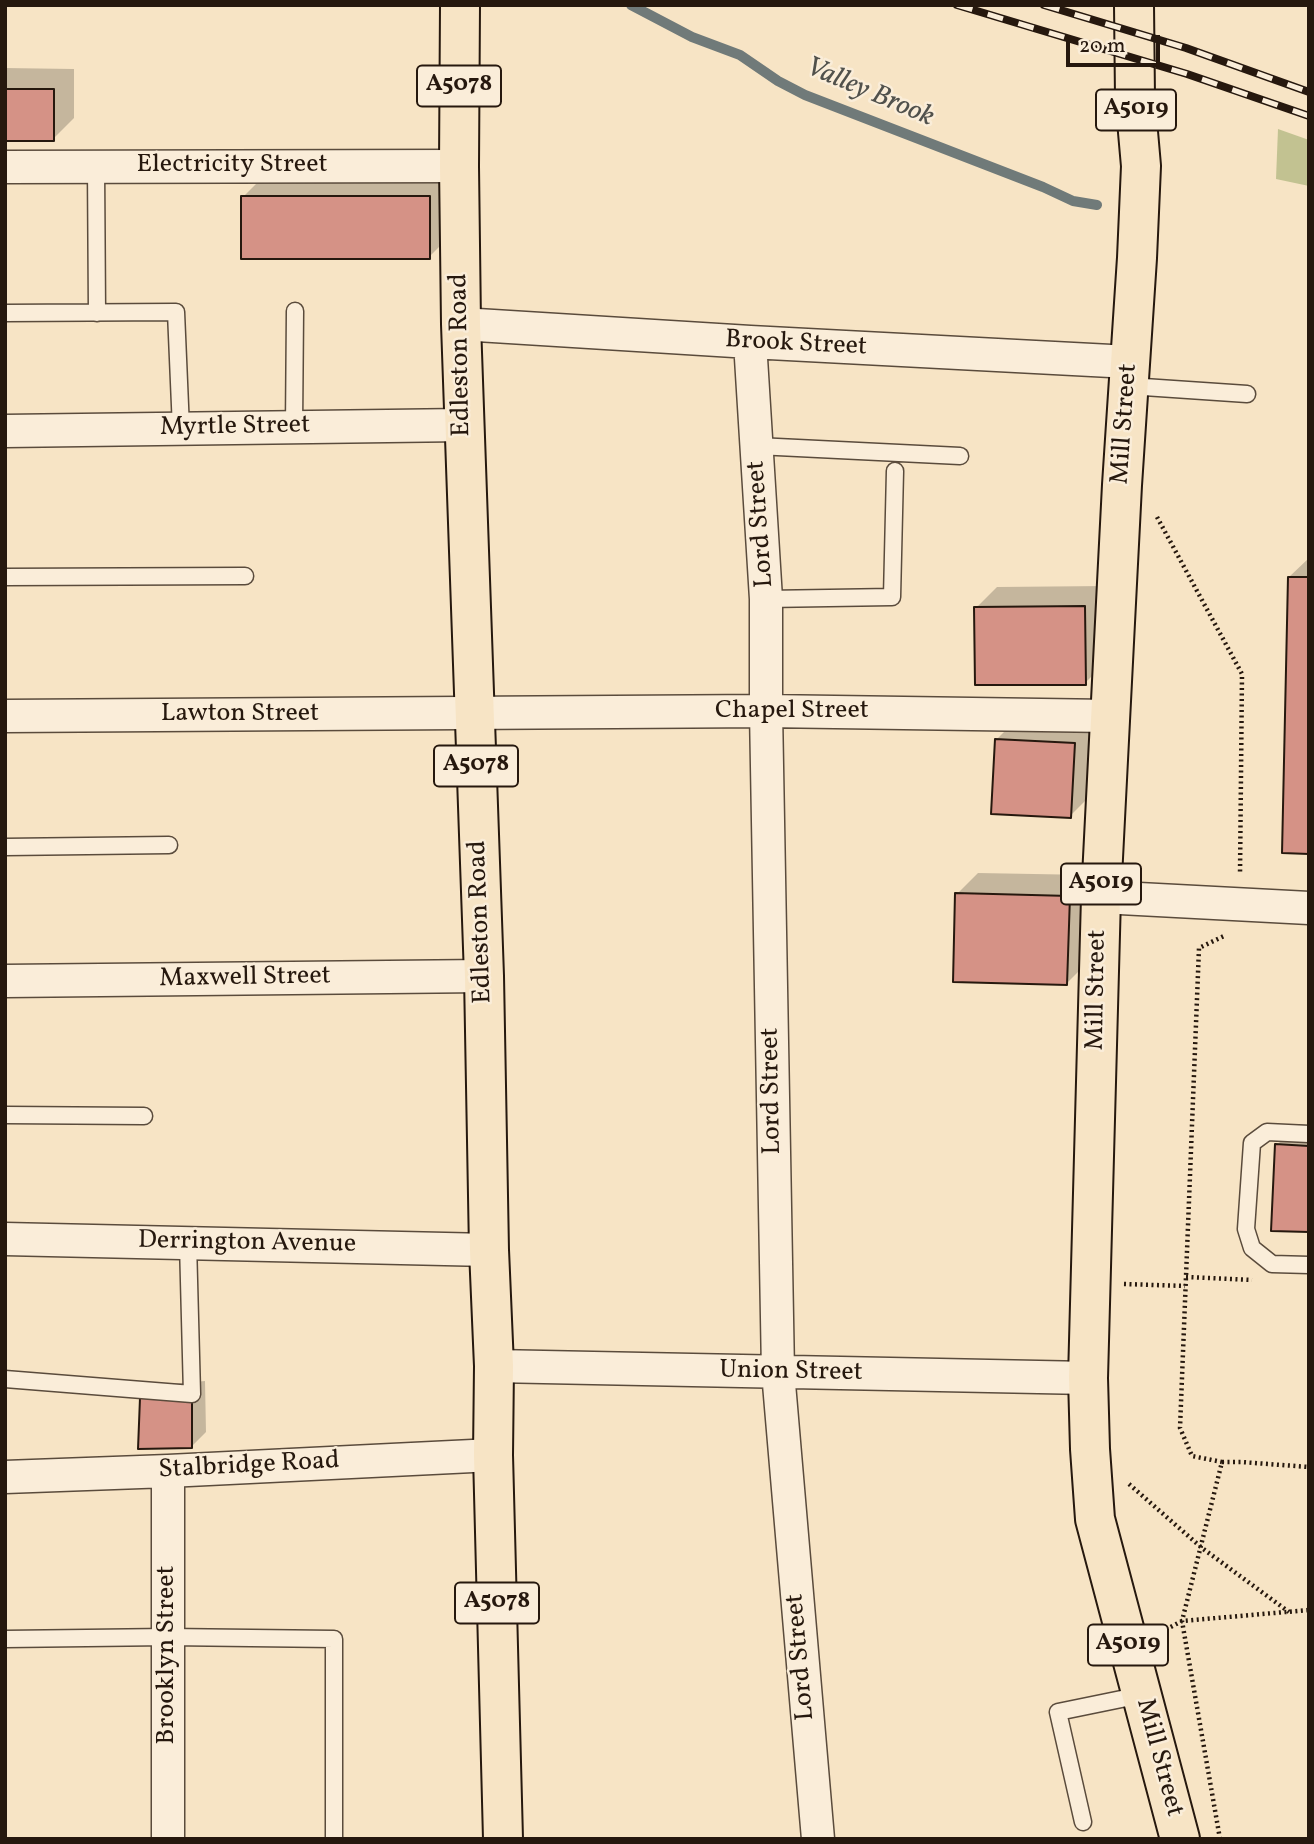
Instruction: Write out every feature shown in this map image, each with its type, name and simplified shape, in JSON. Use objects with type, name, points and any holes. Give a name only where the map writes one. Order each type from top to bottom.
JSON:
[{"type":"main road","name":"Edleston Road","points":[[460,5],[461,324],[484,976],[503,1839]]},
{"type":"main road","name":"Mill Street","points":[[1134,5],[1135,97],[1142,166],[1122,485],[1101,897],[1088,1378],[1094,1519],[1180,1839]]},
{"type":"street","name":"Electricity Street","points":[[5,167],[459,166]]},
{"type":"street","name":"Brook Street","points":[[461,324],[750,342],[1130,374]]},
{"type":"street","name":"Lord Street","points":[[750,342],[766,599],[778,1373],[818,1839]]},
{"type":"street","name":"Myrtle Street","points":[[5,431],[464,425]]},
{"type":"street","name":"Chapel Street","points":[[474,714],[766,711],[1110,716]]},
{"type":"street","name":"Lawton Street","points":[[5,716],[474,714]]},
{"type":"street","points":[[1101,897],[1309,908]]},
{"type":"street","name":"Maxwell Street","points":[[5,981],[484,976]]},
{"type":"street","name":"Derrington Avenue","points":[[5,1239],[488,1250]]},
{"type":"street","name":"Union Street","points":[[494,1366],[1088,1378]]},
{"type":"street","name":"Stalbridge Road","points":[[5,1477],[493,1455]]},
{"type":"street","name":"Brooklyn Street","points":[[168,1471],[168,1839]]},
{"type":"lane","points":[[96,167],[97,313]]},
{"type":"lane","points":[[294,427],[295,311]]},
{"type":"lane","points":[[5,313],[176,312],[181,429]]},
{"type":"lane","points":[[1130,374],[1247,394]]},
{"type":"lane","points":[[757,446],[960,456]]},
{"type":"lane","points":[[766,599],[892,597],[895,471]]},
{"type":"lane","points":[[5,577],[245,576]]},
{"type":"lane","points":[[5,847],[169,845]]},
{"type":"lane","points":[[5,1115],[144,1116]]},
{"type":"lane","points":[[1309,1134],[1267,1132],[1252,1143],[1246,1229],[1252,1248],[1272,1264],[1309,1265]]},
{"type":"lane","points":[[5,1379],[192,1394],[188,1243]]},
{"type":"lane","points":[[5,1639],[334,1639],[334,1839]]},
{"type":"lane","points":[[1083,1822],[1058,1712],[1142,1695]]},
{"type":"path","points":[[1122,485],[1148,501],[1242,674],[1239,883]]},
{"type":"path","points":[[1228,933],[1199,948],[1180,1428],[1192,1456],[1222,1462],[1309,1466]]},
{"type":"path","points":[[1186,1277],[1254,1280]]},
{"type":"path","points":[[1123,1284],[1186,1286]]},
{"type":"path","points":[[1090,1449],[1202,1548],[1289,1612]]},
{"type":"path","points":[[1220,1839],[1182,1621],[1222,1462]]},
{"type":"path","points":[[1129,1648],[1182,1621],[1309,1610]]},
{"type":"green space","points":[[1278,129],[1309,140],[1309,186],[1276,179]]},
{"type":"building","points":[[5,89],[54,89],[54,141],[5,141]]},
{"type":"building","points":[[241,196],[430,196],[430,259],[241,259]]},
{"type":"building","points":[[1288,577],[1309,577],[1309,854],[1282,853]]},
{"type":"building","points":[[1085,606],[1086,685],[975,685],[974,607]]},
{"type":"building","points":[[995,739],[1075,743],[1071,818],[991,814]]},
{"type":"building","points":[[955,893],[1070,896],[1067,985],[953,982]]},
{"type":"building","points":[[1275,1144],[1309,1146],[1309,1232],[1271,1231]]},
{"type":"building","points":[[192,1394],[192,1448],[138,1449],[140,1398]]},
{"type":"waterway","name":"Valley Brook","points":[[631,5],[692,37],[740,55],[778,81],[805,95],[1073,201],[1097,205]]},
{"type":"railway","points":[[957,5],[1187,74],[1309,116]]},
{"type":"railway","points":[[1044,5],[1186,48],[1309,92]]}]
